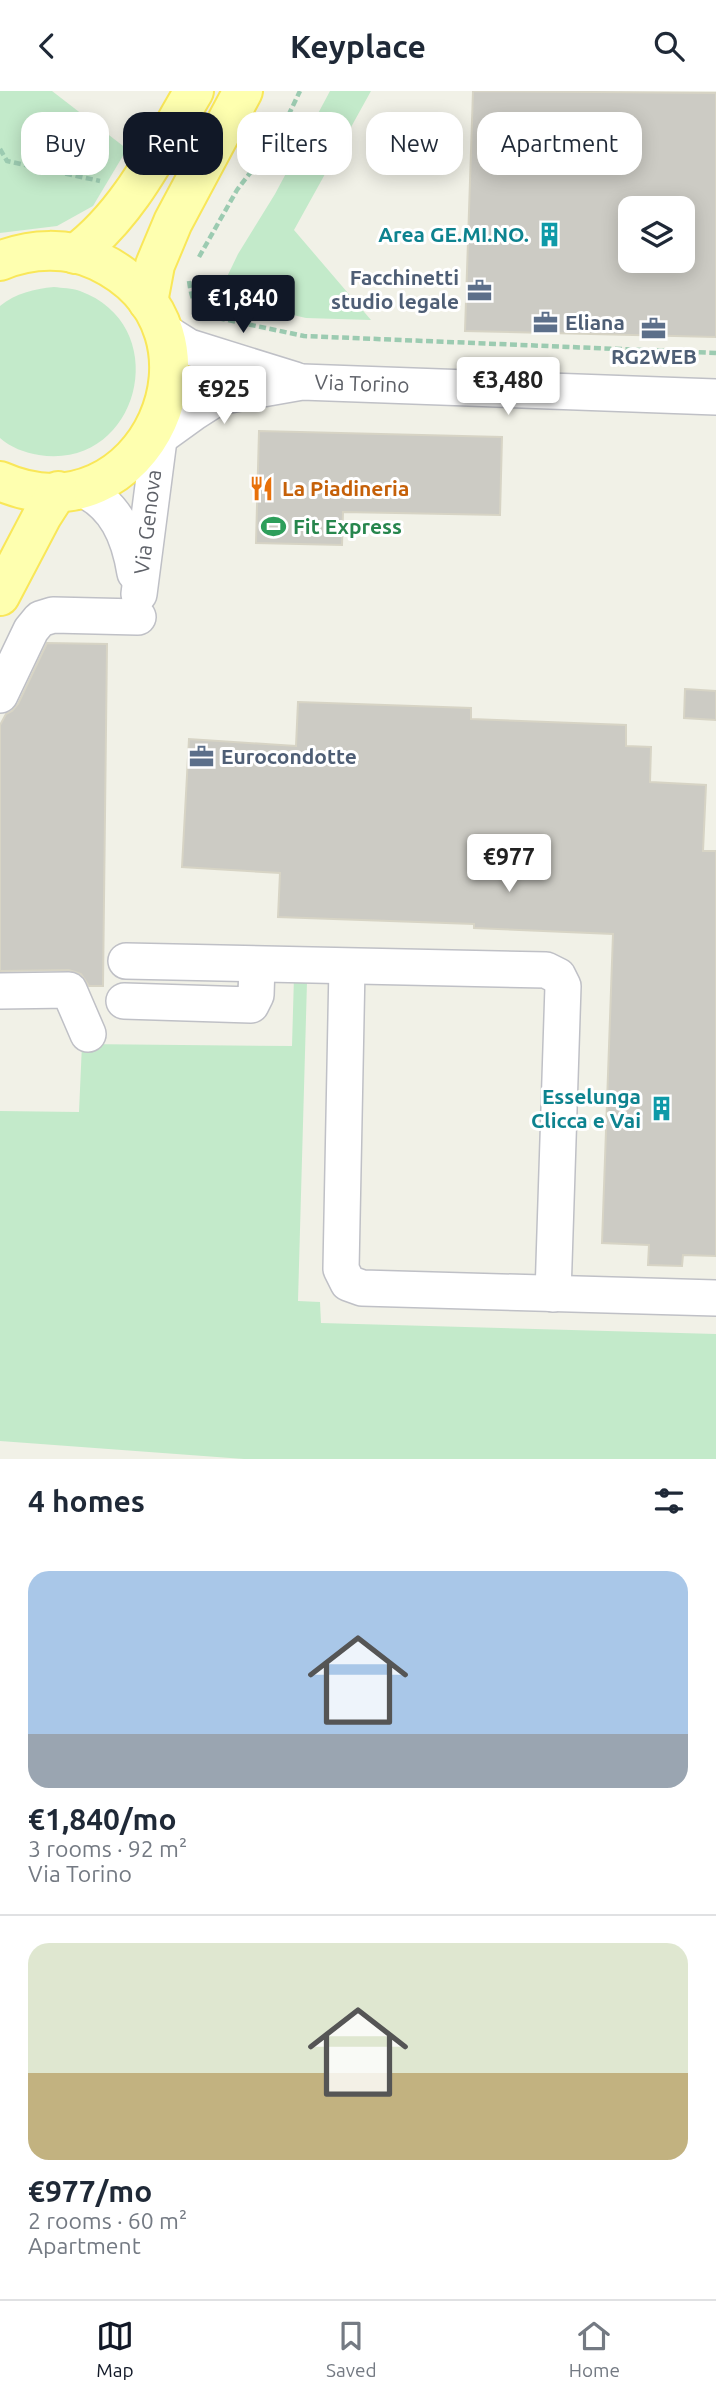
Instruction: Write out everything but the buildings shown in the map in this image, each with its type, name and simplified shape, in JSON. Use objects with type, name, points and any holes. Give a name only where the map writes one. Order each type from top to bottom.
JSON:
[{"type":"main road","points":[[75,254],[131,197],[194,91]]},
{"type":"main road","points":[[0,481],[27,490],[69,490],[112,474],[154,431],[170,365],[155,316],[155,265],[168,233],[243,91]]},
{"type":"main road","points":[[4,258],[45,251],[94,259],[131,283],[155,316]]},
{"type":"main road","points":[[0,596],[42,516],[69,490]]},
{"type":"street","name":"Via Torino","points":[[155,316],[189,347],[302,382]]},
{"type":"street","name":"Via Torino","points":[[154,431],[218,397],[302,382],[716,397]]},
{"type":"street","name":"Via Genova","points":[[69,490],[102,502],[116,517],[131,548],[139,594],[154,431]]},
{"type":"street","points":[[0,695],[31,630],[40,619],[53,615],[138,618]]},
{"type":"street","points":[[126,961],[546,970],[558,976],[564,986],[553,1294]]},
{"type":"street","points":[[124,1001],[251,1005],[256,995],[257,965]]},
{"type":"street","points":[[347,967],[341,1269],[348,1283],[362,1288],[716,1299]]},
{"type":"street","points":[[0,991],[69,990],[88,1034]]},
{"type":"path","points":[[198,260],[237,190],[279,135],[300,91]]},
{"type":"path","points":[[0,165],[7,160]]},
{"type":"path","points":[[189,278],[191,295],[197,309],[207,316],[304,336],[716,353]]},
{"type":"green space","points":[[0,91],[52,91],[79,112],[21,112],[21,175],[109,175],[109,135],[123,146],[123,156],[93,206],[57,226],[0,233]]},
{"type":"green space","points":[[330,91],[371,91],[352,125],[352,112],[319,112]]},
{"type":"green space","points":[[285,175],[324,175],[294,230],[371,320],[306,318],[232,301],[225,281],[238,254]]},
{"type":"green space","points":[[54,287],[80,291],[110,309],[128,334],[136,362],[133,392],[121,419],[101,441],[73,454],[39,455],[18,449],[0,438],[0,306],[26,292]]},
{"type":"green space","points":[[294,976],[326,977],[326,983],[307,982],[298,1301],[320,1302],[321,1323],[716,1334],[716,1459],[244,1459],[0,1441],[0,1111],[79,1112],[82,1044],[292,1046]]},
{"type":"place","name":"Area GE.MI.NO.","points":[[549,235]]},
{"type":"place","name":"Facchinetti studio legale","points":[[479,290]]},
{"type":"place","name":"Eliana","points":[[545,323]]},
{"type":"place","name":"RG2WEB","points":[[654,328]]},
{"type":"place","name":"La Piadineria","points":[[262,489]]},
{"type":"place","name":"Fit Express","points":[[273,527]]},
{"type":"place","name":"Eurocondotte","points":[[201,757]]},
{"type":"place","name":"Esselunga Clicca e Vai","points":[[661,1109]]}]
